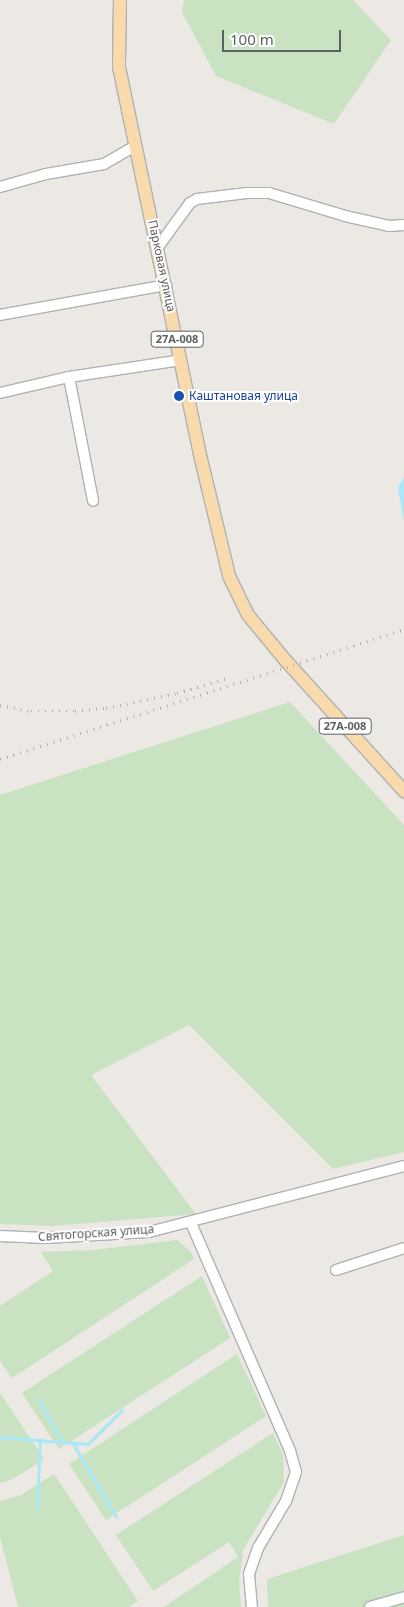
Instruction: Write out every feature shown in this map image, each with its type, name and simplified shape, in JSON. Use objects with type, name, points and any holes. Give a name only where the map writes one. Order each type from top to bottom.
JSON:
[{"type":"main road","name":"Парковая улица","points":[[120,0],[119,67],[207,485],[230,576],[248,615],[286,661],[404,791]]},
{"type":"street","points":[[0,187],[46,174],[104,164],[135,146]]},
{"type":"street","points":[[158,247],[190,203],[197,199],[247,193],[269,193],[345,216],[389,226],[404,225]]},
{"type":"street","points":[[0,315],[166,285]]},
{"type":"street","points":[[0,392],[69,377],[181,360]]},
{"type":"street","points":[[69,377],[93,501]]},
{"type":"street","name":"Святогорская улица","points":[[0,1236],[46,1238],[149,1232],[191,1223],[404,1166]]},
{"type":"street","points":[[191,1223],[290,1450],[296,1472],[286,1501],[258,1548],[249,1574],[252,1607]]},
{"type":"street","points":[[336,1270],[404,1248]]},
{"type":"street","points":[[370,1607],[404,1597]]},
{"type":"green space","points":[[184,0],[353,0],[391,40],[334,124],[216,76],[182,12]]},
{"type":"green space","points":[[290,702],[404,825],[404,1152],[333,1169],[189,1025],[91,1075],[196,1214],[52,1226],[0,1224],[0,795]]},
{"type":"green space","points":[[177,1240],[191,1252],[194,1259],[12,1378],[0,1361],[0,1306],[53,1271],[41,1252],[94,1250]]},
{"type":"green space","points":[[202,1276],[230,1338],[59,1449],[22,1393]]},
{"type":"green space","points":[[237,1354],[266,1416],[106,1520],[69,1464]]},
{"type":"green space","points":[[0,1393],[44,1459],[13,1479],[0,1483]]},
{"type":"green space","points":[[273,1433],[283,1455],[284,1482],[243,1550],[239,1582],[241,1607],[164,1607],[238,1557],[229,1542],[153,1591],[116,1535]]},
{"type":"green space","points":[[54,1474],[138,1601],[129,1607],[18,1607],[0,1537],[0,1501],[21,1495]]},
{"type":"green space","points":[[404,1535],[404,1607],[268,1607],[267,1579]]},
{"type":"water","points":[[404,477],[404,521],[398,488]]},
{"type":"waterway","points":[[39,1400],[63,1442]]},
{"type":"waterway","points":[[0,1437],[88,1444],[122,1410]]},
{"type":"waterway","points":[[37,1509],[40,1440]]},
{"type":"waterway","points":[[73,1443],[116,1516]]},
{"type":"railway","points":[[0,759],[404,629]]},
{"type":"railway","points":[[0,705],[31,711],[75,711],[106,708],[177,693],[228,678]]},
{"type":"place","name":"Каштановая улица","points":[[179,396]]}]
